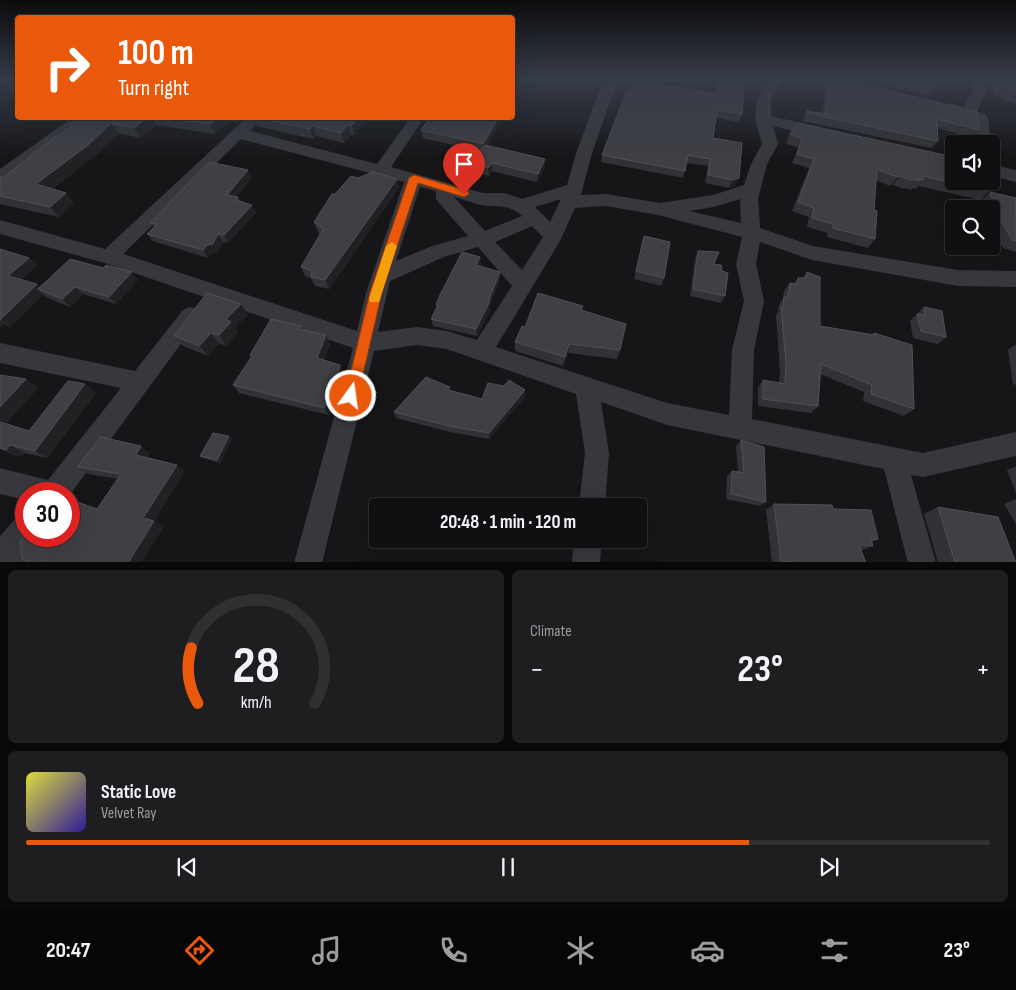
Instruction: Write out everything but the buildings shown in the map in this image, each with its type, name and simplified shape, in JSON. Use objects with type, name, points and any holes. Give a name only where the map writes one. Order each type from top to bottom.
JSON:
[{"type":"street","points":[[482,352],[553,236],[572,195],[584,153],[601,105]]},
{"type":"street","points":[[740,429],[743,350],[754,301],[746,264],[751,232],[749,199],[759,164],[770,144],[762,119],[763,105]]},
{"type":"street","points":[[939,105],[969,112],[980,117],[981,135]]},
{"type":"street","points":[[969,112],[972,105]]},
{"type":"street","points":[[762,119],[838,137]]},
{"type":"street","points":[[0,177],[78,120]]},
{"type":"street","points":[[108,257],[252,120]]},
{"type":"street","points":[[381,170],[416,120]]},
{"type":"street","points":[[238,133],[414,178],[483,199],[504,199],[529,211],[553,236]]},
{"type":"street","points":[[1000,172],[1016,176]]},
{"type":"street","points":[[308,562],[365,343],[376,292],[414,178]]},
{"type":"street","points":[[445,188],[445,199],[523,285]]},
{"type":"street","points":[[658,209],[714,201],[752,189]]},
{"type":"street","points":[[382,276],[439,251],[483,239],[529,211],[572,195],[658,209],[751,232],[812,253],[958,278],[1016,279]]},
{"type":"street","points":[[0,227],[108,257],[365,343],[417,336],[447,340],[667,414],[923,465],[1016,444]]},
{"type":"street","points":[[62,482],[210,291]]},
{"type":"street","points":[[0,354],[140,382]]},
{"type":"street","points":[[587,387],[597,453],[593,498]]},
{"type":"street","points":[[894,460],[922,562]]},
{"type":"street","points":[[0,481],[15,485]]},
{"type":"street","points":[[586,562],[587,548]]},
{"type":"slow traffic","points":[[374,299],[392,246]]},
{"type":"route","points":[[351,396],[376,292],[414,178],[464,194]]}]
